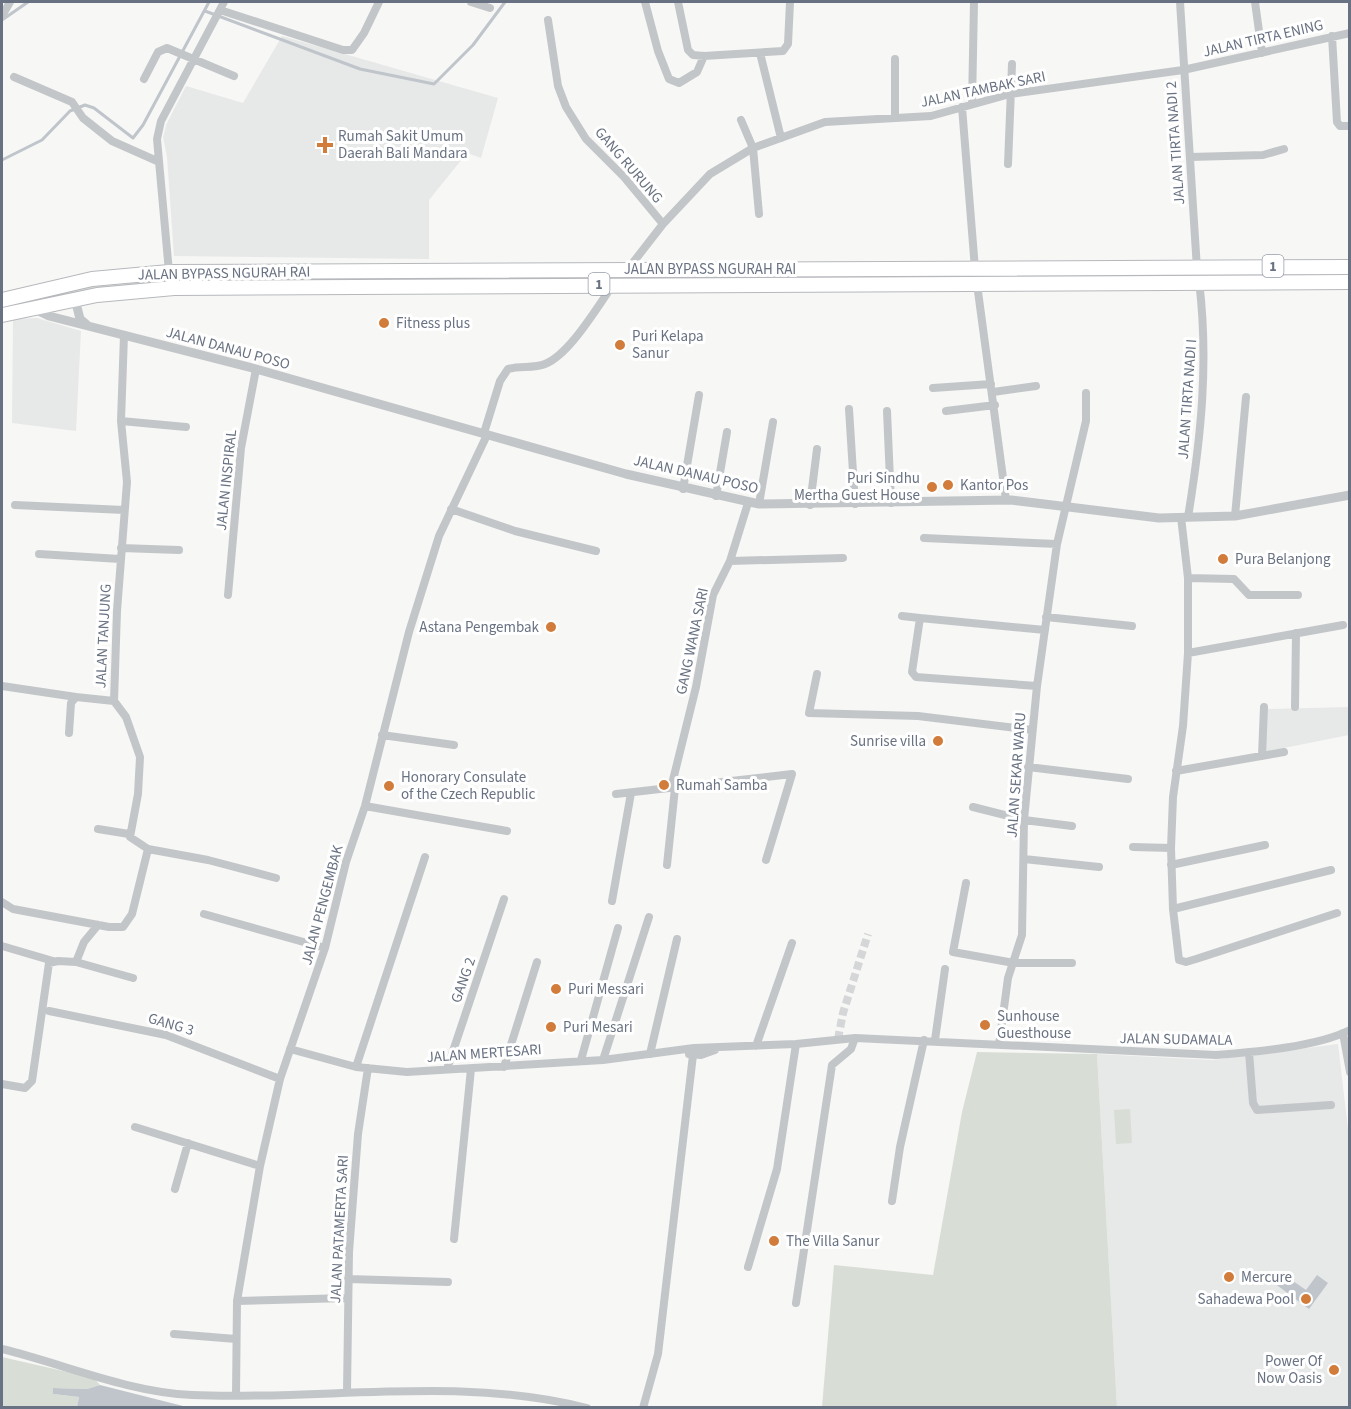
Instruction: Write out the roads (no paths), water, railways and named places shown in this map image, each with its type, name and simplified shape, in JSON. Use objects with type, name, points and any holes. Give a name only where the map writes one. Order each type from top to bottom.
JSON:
[{"type":"highway","name":"JALAN BYPASS NGURAH RAI","points":[[2,300],[92,279],[169,272],[1350,267]]},
{"type":"highway","points":[[512,270],[513,285]]},
{"type":"highway","name":"JALAN BYPASS NGURAH RAI","points":[[2,315],[75,299],[174,288],[1350,282]]},
{"type":"street","points":[[2,16],[10,2]]},
{"type":"street","points":[[169,272],[157,139],[161,121],[192,58],[224,2]]},
{"type":"street","points":[[218,15],[344,50],[352,50],[364,33],[379,2]]},
{"type":"street","points":[[471,2],[490,8]]},
{"type":"street","points":[[645,2],[658,51],[669,79],[679,83],[697,72],[704,56]]},
{"type":"street","points":[[678,2],[688,50],[693,55],[704,56],[786,49],[790,2]]},
{"type":"street","points":[[972,104],[974,2]]},
{"type":"street","name":"JALAN TIRTA NADI 2","points":[[1180,2],[1199,282]]},
{"type":"street","points":[[1255,2],[1262,53]]},
{"type":"street","name":"GANG RURUNG","points":[[548,20],[558,86],[566,107],[586,138],[624,177],[663,224]]},
{"type":"street","name":"JALAN TIRTA ENING","points":[[1183,70],[1350,33]]},
{"type":"street","points":[[1332,36],[1337,122],[1340,126],[1350,126]]},
{"type":"street","points":[[144,79],[160,50],[167,48],[234,76]]},
{"type":"street","points":[[760,53],[781,138]]},
{"type":"street","points":[[895,59],[895,118]]},
{"type":"street","points":[[1008,164],[1012,64]]},
{"type":"street","name":"JALAN TAMBAK SARI","points":[[628,269],[663,224],[710,174],[753,148],[825,122],[931,116],[1010,94],[1183,70]]},
{"type":"street","points":[[14,77],[72,102],[83,118],[123,147],[158,161]]},
{"type":"street","points":[[962,107],[975,269]]},
{"type":"street","points":[[741,120],[753,148],[759,214]]},
{"type":"street","points":[[1190,157],[1263,155],[1284,149]]},
{"type":"street","name":"JALAN TIRTA NADI I","points":[[1199,282],[1205,337],[1205,372],[1201,429],[1184,517],[1188,578],[1188,653],[1171,848],[1177,954],[1179,960],[1186,962],[1337,913]]},
{"type":"street","name":"JALAN PENGEMBAK","points":[[236,1395],[237,1301],[260,1166],[280,1079],[326,948],[346,862],[365,806],[382,735],[439,536],[485,434],[500,381],[508,369],[534,367],[551,361],[587,322],[613,284]]},
{"type":"street","points":[[976,284],[1006,500]]},
{"type":"street","points":[[75,299],[80,319],[89,326]]},
{"type":"street","name":"JALAN DANAU POSO","points":[[30,308],[683,489],[759,504],[810,505],[1006,500],[1065,506],[1132,517],[1184,517],[1235,516],[1350,495]]},
{"type":"street","name":"JALAN TANJUNG","points":[[124,335],[121,421],[127,465],[120,559],[114,701],[126,717],[141,768],[129,834]]},
{"type":"street","name":"JALAN INSPIRAL","points":[[228,595],[241,448],[256,369]]},
{"type":"street","points":[[933,388],[1036,386]]},
{"type":"street","name":"JALAN SEKAR WARU","points":[[999,1045],[1003,999],[1022,935],[1024,820],[1028,767],[1046,618],[1057,544],[1086,421],[1086,393]]},
{"type":"street","points":[[683,489],[699,395]]},
{"type":"street","points":[[1235,516],[1246,397]]},
{"type":"street","points":[[946,411],[994,405]]},
{"type":"street","points":[[849,409],[855,504]]},
{"type":"street","points":[[887,411],[891,503]]},
{"type":"street","points":[[121,421],[186,427]]},
{"type":"street","points":[[759,504],[773,422]]},
{"type":"street","points":[[716,496],[727,432]]},
{"type":"street","points":[[810,505],[817,449]]},
{"type":"street","name":"GANG WANA SARI","points":[[667,864],[673,788],[696,687],[711,602],[730,561],[748,502]]},
{"type":"street","points":[[15,505],[124,510]]},
{"type":"street","points":[[451,509],[515,531],[596,551]]},
{"type":"street","points":[[924,538],[1057,544]]},
{"type":"street","points":[[121,548],[179,550]]},
{"type":"street","points":[[39,554],[120,559]]},
{"type":"street","points":[[730,561],[843,558]]},
{"type":"street","points":[[1188,578],[1234,579],[1245,592],[1252,596],[1298,595]]},
{"type":"street","points":[[902,616],[1045,630]]},
{"type":"street","points":[[920,618],[914,676],[1037,686]]},
{"type":"street","points":[[1046,618],[1132,626]]},
{"type":"street","points":[[1188,653],[1343,625]]},
{"type":"street","points":[[1295,707],[1296,633]]},
{"type":"street","points":[[817,674],[809,713],[918,716],[1032,730]]},
{"type":"street","points":[[2,686],[114,701]]},
{"type":"street","points":[[69,733],[71,703],[76,697]]},
{"type":"street","points":[[1262,756],[1264,707]]},
{"type":"street","points":[[382,735],[454,745]]},
{"type":"street","points":[[1176,771],[1284,752]]},
{"type":"street","points":[[1028,767],[1128,779]]},
{"type":"street","points":[[616,794],[792,774],[766,860]]},
{"type":"street","points":[[612,901],[631,793]]},
{"type":"street","points":[[365,806],[507,831]]},
{"type":"street","points":[[973,807],[1024,820],[1072,826]]},
{"type":"street","points":[[98,828],[129,834],[135,843],[148,849],[208,860],[276,878]]},
{"type":"street","points":[[1171,865],[1265,845]]},
{"type":"street","points":[[1133,848],[1171,848]]},
{"type":"street","points":[[2,902],[13,909],[116,928],[127,923],[148,849]]},
{"type":"street","points":[[356,1067],[425,857]]},
{"type":"street","points":[[1024,859],[1099,867]]},
{"type":"street","points":[[1173,909],[1297,876],[1331,870]]},
{"type":"street","points":[[966,883],[953,952],[1014,963],[1072,963]]},
{"type":"street","name":"GANG 2","points":[[447,1069],[504,899]]},
{"type":"street","points":[[204,914],[326,948]]},
{"type":"street","points":[[603,1060],[649,917]]},
{"type":"street","points":[[76,962],[84,942],[98,925]]},
{"type":"street","points":[[581,1060],[618,928]]},
{"type":"street","points":[[650,1054],[677,939]]},
{"type":"street","points":[[756,1046],[792,943]]},
{"type":"street","points":[[2,946],[53,961],[76,962],[134,978]]},
{"type":"street","points":[[2,1084],[25,1088],[32,1081],[47,969],[53,961]]},
{"type":"street","points":[[504,1067],[537,962]]},
{"type":"street","points":[[935,1040],[945,969]]},
{"type":"street","name":"GANG 3","points":[[49,1011],[166,1035],[280,1079]]},
{"type":"street","points":[[1346,1032],[1350,1072]]},
{"type":"street","name":"JALAN SUDAMALA","points":[[999,1045],[1190,1055],[1249,1052],[1346,1032]]},
{"type":"street","points":[[796,1303],[832,1065],[851,1048],[855,1038]]},
{"type":"street","name":"JALAN MERTESARI","points":[[290,1049],[356,1067],[407,1072],[603,1060],[682,1050],[796,1044],[855,1038],[935,1040],[999,1045]]},
{"type":"street","points":[[892,1201],[900,1147],[924,1040]]},
{"type":"street","points":[[748,1266],[777,1169],[796,1044]]},
{"type":"street","name":"JALAN MERTESARI","points":[[693,1055],[722,1047]]},
{"type":"street","points":[[643,1407],[658,1354],[693,1055],[682,1050]]},
{"type":"street","points":[[1249,1052],[1252,1103],[1257,1110],[1331,1105]]},
{"type":"street","name":"JALAN PATAMERTA SARI","points":[[347,1392],[348,1279],[355,1168],[368,1068]]},
{"type":"street","points":[[454,1239],[471,1069]]},
{"type":"street","points":[[135,1127],[260,1166]]},
{"type":"street","points":[[175,1189],[188,1143]]},
{"type":"street","points":[[348,1279],[448,1282]]},
{"type":"street","points":[[237,1301],[348,1298]]},
{"type":"street","points":[[174,1334],[236,1339]]},
{"type":"street","points":[[2,1349],[158,1392],[236,1395],[347,1392],[512,1394],[588,1407]]},
{"type":"waterway","points":[[2,20],[28,2]]},
{"type":"waterway","points":[[2,160],[42,140],[70,111],[85,105],[94,108],[133,138],[143,125],[209,2]]},
{"type":"waterway","points":[[205,11],[360,69],[434,84],[473,45],[505,2]]},
{"type":"tunnel","points":[[838,1039],[843,1013],[868,934]]},
{"type":"place","name":"Rumah Sakit Umum Daerah Bali Mandara","points":[[325,145]]},
{"type":"place","name":"Fitness plus","points":[[384,323]]},
{"type":"place","name":"Puri Kelapa Sanur","points":[[620,345]]},
{"type":"place","name":"Kantor Pos","points":[[948,485]]},
{"type":"place","name":"Puri Sindhu Mertha Guest House","points":[[932,487]]},
{"type":"place","name":"Pura Belanjong","points":[[1223,559]]},
{"type":"place","name":"Astana Pengembak","points":[[551,627]]},
{"type":"place","name":"Sunrise villa","points":[[938,741]]},
{"type":"place","name":"Rumah Samba","points":[[664,785]]},
{"type":"place","name":"Honorary Consulate of the Czech Republic","points":[[389,786]]},
{"type":"place","name":"Puri Messari","points":[[556,989]]},
{"type":"place","name":"Sunhouse Guesthouse","points":[[985,1025]]},
{"type":"place","name":"Puri Mesari","points":[[551,1027]]},
{"type":"place","name":"The Villa Sanur","points":[[774,1241]]},
{"type":"place","name":"Mercure","points":[[1229,1277]]},
{"type":"place","name":"Sahadewa Pool","points":[[1306,1299]]},
{"type":"place","name":"Power Of Now Oasis","points":[[1334,1370]]}]
